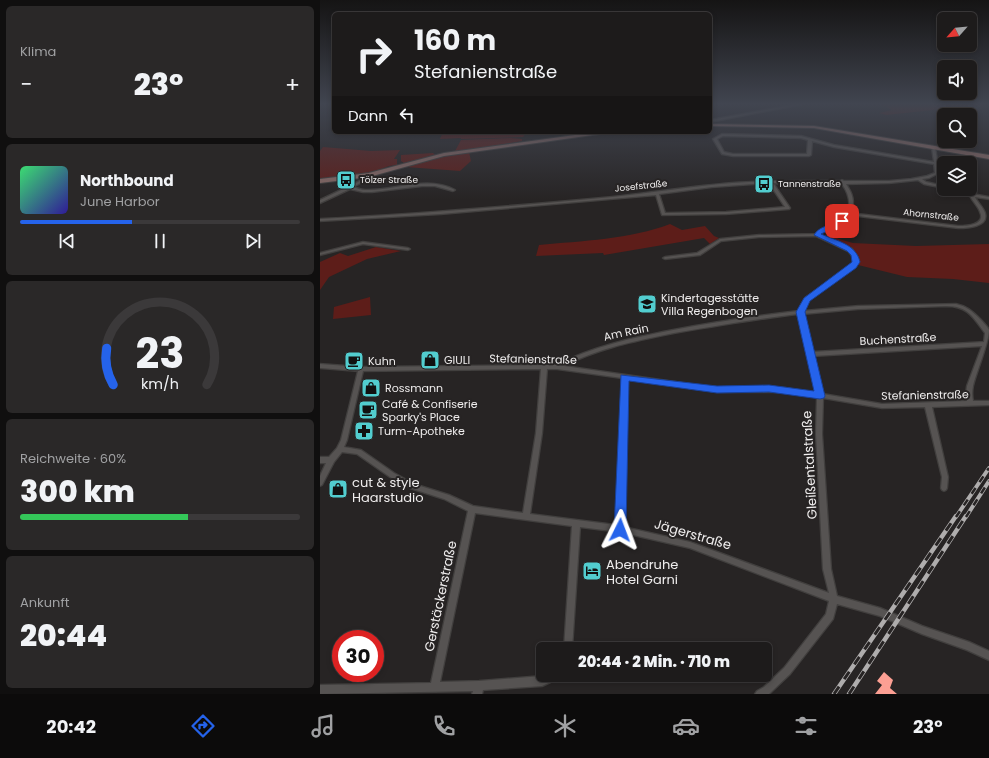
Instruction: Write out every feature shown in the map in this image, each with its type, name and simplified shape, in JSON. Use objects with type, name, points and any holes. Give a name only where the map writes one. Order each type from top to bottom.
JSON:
[{"type":"main road","points":[[320,181],[366,176],[444,155],[583,135]]},
{"type":"main road","points":[[859,135],[989,157]]},
{"type":"street","points":[[746,135],[718,136],[715,138],[723,153],[733,155],[809,155],[810,139]]},
{"type":"street","points":[[768,135],[810,139],[834,146],[935,163],[934,148]]},
{"type":"street","name":"Josefstraße","points":[[320,220],[441,213],[657,193],[700,187],[770,182],[881,182],[918,179],[935,175],[935,163]]},
{"type":"street","points":[[320,202],[363,181],[366,176]]},
{"type":"street","points":[[918,179],[925,183],[937,186]]},
{"type":"street","points":[[817,235],[820,231],[839,223],[848,214],[852,203],[842,181]]},
{"type":"street","points":[[657,193],[663,214],[726,213],[788,208],[770,182]]},
{"type":"street","points":[[350,188],[372,191],[428,185],[453,190]]},
{"type":"street","name":"Ahornstraße","points":[[848,214],[970,226],[980,222],[983,216],[973,196]]},
{"type":"street","points":[[977,196],[989,198]]},
{"type":"street","points":[[665,258],[698,254],[720,240],[759,236],[817,235],[850,250],[854,254],[856,262],[854,266],[807,299],[800,312]]},
{"type":"street","points":[[320,254],[363,243],[408,249]]},
{"type":"street","points":[[807,299],[810,306],[816,310]]},
{"type":"street","name":"Am Rain","points":[[557,367],[575,357],[608,345],[654,336],[741,320],[800,312],[882,306],[961,306],[977,319],[988,333],[986,344]]},
{"type":"street","name":"Gleißentalstraße","points":[[760,694],[767,690],[787,672],[830,616],[834,599],[827,570],[819,434],[820,396],[812,354],[800,312]]},
{"type":"street","points":[[971,404],[969,394],[970,386],[986,344]]},
{"type":"street","name":"Buchenstraße","points":[[812,354],[986,344]]},
{"type":"street","points":[[575,357],[580,369]]},
{"type":"street","name":"Stefanienstraße","points":[[320,366],[361,369],[557,367],[580,369],[717,390],[769,388],[882,406],[989,403]]},
{"type":"street","points":[[526,516],[539,433],[544,367]]},
{"type":"street","points":[[320,483],[331,460],[340,449],[344,440],[361,369]]},
{"type":"street","points":[[620,530],[625,377]]},
{"type":"street","points":[[928,405],[945,477],[944,488]]},
{"type":"street","name":"Jägerstraße","points":[[340,449],[359,452],[392,475],[412,486],[446,497],[472,510],[526,516],[650,535],[710,551],[834,599],[880,612],[922,630],[969,646],[989,656]]},
{"type":"street","points":[[320,460],[331,460]]},
{"type":"street","name":"Gerstäckerstraße","points":[[435,687],[472,510]]},
{"type":"street","points":[[568,642],[576,524]]},
{"type":"street","points":[[320,690],[435,687],[478,690],[536,682]]},
{"type":"shaded area","points":[[442,135],[524,135],[523,137],[440,139]]},
{"type":"shaded area","points":[[522,139],[522,141],[454,153],[461,140]]},
{"type":"shaded area","points":[[323,147],[371,151],[400,150],[394,159],[397,159],[397,165],[389,166],[369,174],[320,179],[320,151]]},
{"type":"shaded area","points":[[469,152],[471,161],[460,171],[406,167],[436,158]]},
{"type":"shaded area","points":[[433,153],[436,156],[404,163],[401,161],[401,155]]},
{"type":"shaded area","points":[[670,224],[682,230],[705,226],[714,236],[719,238],[710,244],[704,238],[604,255],[603,253],[536,256],[539,245],[589,241],[622,236],[655,229]]},
{"type":"shaded area","points":[[831,234],[839,239],[853,243],[916,246],[989,244],[989,283],[953,279],[907,277],[858,265],[859,258],[851,249],[821,236]]},
{"type":"shaded area","points":[[376,247],[401,251],[367,259],[329,277],[320,290],[320,262],[340,253],[348,256]]},
{"type":"shaded area","points":[[370,297],[371,315],[333,319],[334,307]]},
{"type":"building","points":[[884,672],[893,680],[890,688],[897,694],[875,694],[882,685],[877,681]]},
{"type":"railway","points":[[956,517],[989,468]]},
{"type":"railway","points":[[966,517],[989,481]]},
{"type":"railway","points":[[834,694],[956,516]]},
{"type":"railway","points":[[849,694],[966,516]]},
{"type":"place","name":"Tölzer Straße","points":[[346,180]]},
{"type":"place","name":"Tannenstraße","points":[[764,184]]},
{"type":"place","name":"Kindertagesstätte Villa Regenbogen","points":[[647,304]]},
{"type":"place","name":"GIULI","points":[[430,360]]},
{"type":"place","name":"Kuhn","points":[[354,361]]},
{"type":"place","name":"Rossmann","points":[[371,388]]},
{"type":"place","name":"Café & Confiserie Sparky's Place","points":[[368,410]]},
{"type":"place","name":"Turm-Apotheke","points":[[364,431]]},
{"type":"place","name":"cut & style Haarstudio","points":[[338,489]]},
{"type":"place","name":"Abendruhe Hotel Garni","points":[[592,571]]},
{"type":"route","points":[[620,530],[624,455],[625,377],[717,390],[769,388],[820,396],[812,354],[800,312],[802,305],[807,299],[854,266],[856,262],[856,258],[850,250],[825,240],[817,235],[818,232],[834,226],[842,221]]}]
